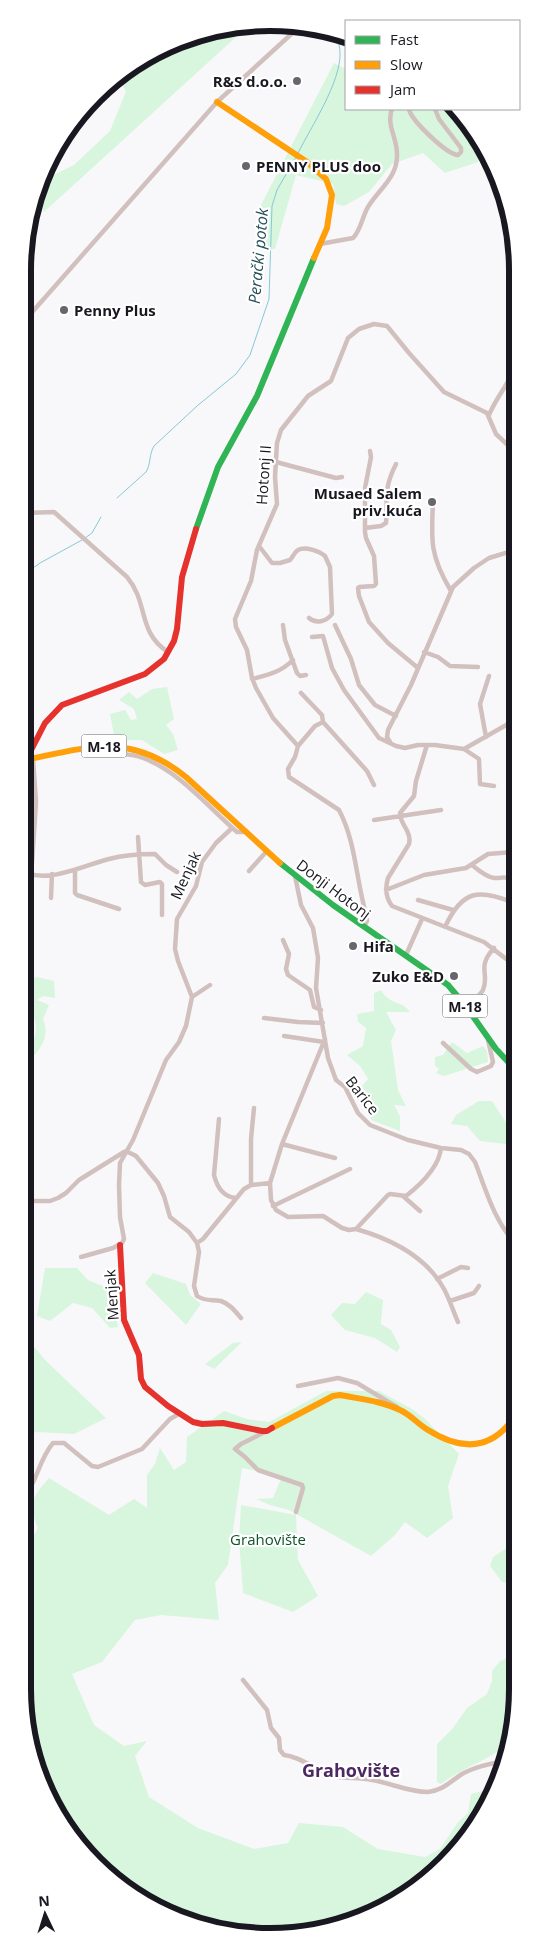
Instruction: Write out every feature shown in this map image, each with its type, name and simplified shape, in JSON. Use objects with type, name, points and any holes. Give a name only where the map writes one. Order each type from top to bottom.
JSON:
[{"type":"street","points":[[31,313],[217,102],[292,32]]},
{"type":"street","points":[[31,752],[45,722],[62,705],[145,674],[164,660],[174,641],[177,629],[182,577],[187,557],[215,474],[225,452],[257,396],[327,228],[332,195],[326,180],[307,162],[289,149],[217,102]]},
{"type":"street","points":[[320,244],[353,238],[359,230],[369,205],[393,173],[397,154],[389,121],[392,110]]},
{"type":"street","points":[[409,110],[411,116],[419,125],[449,152],[458,154],[461,152],[461,148],[439,119],[435,110]]},
{"type":"street","name":"Hotonj II","points":[[298,746],[273,718],[252,679],[247,650],[236,627],[235,619],[251,581],[258,546],[277,504],[275,477],[281,430],[308,396],[331,381],[348,338],[359,329],[374,324],[383,324],[392,329],[409,353],[444,392],[489,415]]},
{"type":"street","points":[[509,381],[489,415],[490,423],[496,434],[509,446]]},
{"type":"street","points":[[370,451],[365,488],[365,528],[366,538],[374,556],[376,580],[374,586],[358,588],[369,622],[384,639],[418,668]]},
{"type":"street","points":[[276,462],[336,478],[342,477]]},
{"type":"street","points":[[365,528],[381,526],[386,523],[386,494],[396,464]]},
{"type":"street","points":[[433,502],[431,536],[433,550],[443,578],[451,591]]},
{"type":"street","points":[[31,513],[54,512],[132,583],[139,597],[151,636],[158,646],[168,652]]},
{"type":"street","points":[[258,546],[275,563],[290,560],[297,550],[305,548],[326,556],[330,568],[332,614],[322,621],[313,621],[309,618]]},
{"type":"street","points":[[390,742],[387,733],[418,668],[451,591],[458,581],[483,561],[509,552]]},
{"type":"street","points":[[283,625],[285,640],[297,672],[300,676],[306,675]]},
{"type":"street","points":[[335,625],[351,659],[359,685],[374,705],[396,716]]},
{"type":"street","points":[[312,637],[323,636],[338,682],[379,738],[405,748],[427,746],[464,749],[479,759],[480,784],[494,786]]},
{"type":"street","points":[[424,652],[438,657],[450,666],[478,667]]},
{"type":"street","points":[[252,679],[285,668],[292,660]]},
{"type":"street","points":[[486,737],[480,709],[488,676]]},
{"type":"street","points":[[301,692],[322,715],[323,722],[364,767],[374,785]]},
{"type":"street","points":[[323,722],[315,726],[298,746],[295,757],[288,769],[289,777],[339,810],[344,818],[356,862],[366,914],[367,921],[364,926]]},
{"type":"street","points":[[464,749],[509,724]]},
{"type":"street","points":[[400,816],[414,796],[416,781],[427,746]]},
{"type":"street","points":[[95,747],[97,751],[129,754],[162,766],[232,828],[237,832],[244,832]]},
{"type":"street","name":"M-18","points":[[31,758],[95,747]]},
{"type":"street","name":"Donji Hotonj","points":[[95,747],[131,748],[162,760],[198,787],[244,832],[295,876],[449,986],[488,1039],[509,1062]]},
{"type":"street","points":[[31,775],[36,802],[35,845],[31,864]]},
{"type":"street","points":[[374,820],[441,810]]},
{"type":"street","points":[[400,816],[409,833],[409,844],[388,878],[386,890],[388,900],[392,906],[476,938],[494,948],[509,961]]},
{"type":"street","name":"Menjak","points":[[177,1415],[143,1383],[139,1367],[139,1356],[126,1332],[120,1245],[124,1239],[120,1217],[120,1164],[134,1140],[166,1060],[179,1042],[192,997],[174,949],[177,919],[196,886],[202,862],[216,843],[232,828]]},
{"type":"street","points":[[138,836],[142,884],[160,882],[162,884],[162,915]]},
{"type":"street","points":[[249,871],[266,852]]},
{"type":"street","points":[[386,890],[424,875],[457,871],[472,865],[488,854],[509,852]]},
{"type":"street","points":[[31,873],[38,875],[52,874],[74,870],[109,859],[139,854],[155,854],[166,865],[177,872]]},
{"type":"street","points":[[472,865],[493,878],[505,876],[509,879]]},
{"type":"street","points":[[74,870],[75,893],[77,895],[119,909]]},
{"type":"street","points":[[51,898],[52,874]]},
{"type":"street","name":"Barice","points":[[295,876],[301,905],[313,928],[318,958],[316,988],[321,1010],[324,1040],[333,1076],[345,1087],[358,1113],[370,1125],[408,1140],[442,1148],[461,1150],[469,1154],[475,1162],[497,1219],[509,1236]]},
{"type":"street","points":[[445,927],[453,910],[463,900],[481,893],[493,894],[509,901]]},
{"type":"street","points":[[418,900],[453,910]]},
{"type":"street","points":[[406,955],[422,919]]},
{"type":"street","name":"Barice","points":[[283,940],[289,954],[286,969],[288,975],[310,990],[314,1007],[321,1010]]},
{"type":"street","points":[[466,1008],[482,991],[484,981],[483,967],[488,955],[494,948]]},
{"type":"street","points":[[192,997],[210,985]]},
{"type":"street","points":[[264,1018],[323,1023]]},
{"type":"street","points":[[284,1036],[324,1040]]},
{"type":"street","name":"Donji Hotonj","points":[[442,1043],[471,1069],[477,1072],[491,1066],[493,1062],[488,1047],[488,1039]]},
{"type":"street","name":"Barice","points":[[273,1206],[270,1183],[282,1144],[324,1040]]},
{"type":"street","points":[[250,1186],[254,1108]]},
{"type":"street","points":[[220,1120],[214,1175],[216,1183],[224,1193],[229,1198],[236,1198]]},
{"type":"street","points":[[282,1144],[335,1158]]},
{"type":"street","points":[[403,1196],[419,1186],[436,1163],[442,1148]]},
{"type":"street","points":[[126,1151],[136,1156],[158,1183],[170,1217],[189,1232],[197,1243],[199,1252],[194,1286],[197,1296],[206,1301],[222,1302],[232,1308],[241,1318]]},
{"type":"street","name":"Menjak","points":[[31,1200],[50,1201],[66,1194],[79,1180],[126,1151]]},
{"type":"street","points":[[350,1169],[273,1206],[281,1214],[288,1217],[323,1216],[342,1228],[356,1229],[392,1242],[421,1260],[437,1279],[450,1302],[458,1322]]},
{"type":"street","points":[[197,1243],[203,1239],[236,1198],[250,1186],[270,1183]]},
{"type":"street","points":[[356,1229],[390,1194],[403,1196],[420,1212]]},
{"type":"street","name":"Menjak","points":[[81,1257],[120,1245]]},
{"type":"street","points":[[437,1279],[461,1267],[468,1268]]},
{"type":"street","points":[[450,1302],[474,1293],[479,1286]]},
{"type":"street","points":[[298,1386],[338,1378],[357,1383],[394,1404],[427,1430],[451,1441],[475,1446],[493,1440],[509,1426]]},
{"type":"street","points":[[296,1512],[303,1488],[302,1485],[258,1470],[246,1457],[235,1449],[241,1444],[333,1396],[340,1395],[400,1409]]},
{"type":"street","points":[[31,1485],[40,1470],[46,1451],[53,1443],[64,1442],[92,1466],[98,1467],[142,1449],[170,1419],[177,1415],[199,1424],[225,1422],[256,1431],[267,1431]]},
{"type":"street","points":[[243,1680],[268,1710],[271,1728],[278,1738],[280,1750],[284,1755],[292,1756],[334,1776],[372,1780],[414,1791],[434,1791],[464,1773],[497,1763]]},
{"type":"green space","points":[[241,33],[44,212],[41,203],[50,177],[74,165],[110,131],[126,91],[121,84],[137,71],[164,56],[208,39]]},
{"type":"green space","points":[[334,63],[345,68],[345,110],[447,110],[469,137],[481,158],[478,162],[445,173],[423,153],[392,164],[369,192],[344,206],[336,204],[333,184],[296,175],[275,249],[264,249],[261,205]]},
{"type":"green space","points":[[167,687],[174,719],[166,725],[173,734],[178,750],[164,754],[142,740],[115,740],[110,714],[125,710],[131,720],[137,719],[134,709],[119,700],[129,692],[137,699],[152,689]]},
{"type":"green space","points":[[37,977],[54,981],[55,998],[43,996],[37,1000],[49,1005],[43,1019],[46,1032],[45,1038],[39,1049],[31,1058],[31,1044],[35,1037],[36,1029],[31,1008],[31,979]]},
{"type":"green space","points":[[381,990],[388,998],[407,1008],[410,1012],[386,1012],[396,1030],[391,1041],[398,1090],[406,1106],[394,1105],[400,1116],[400,1131],[371,1120],[371,1100],[362,1086],[368,1079],[360,1066],[347,1055],[363,1046],[366,1028],[358,1022],[357,1014],[374,1011],[374,993]]},
{"type":"green space","points":[[452,1042],[467,1053],[483,1046],[487,1051],[488,1062],[444,1076],[436,1073],[439,1069],[435,1066],[435,1057],[443,1055]]},
{"type":"green space","points":[[479,1101],[492,1101],[509,1127],[509,1144],[480,1141],[467,1126],[451,1124],[456,1115]]},
{"type":"green space","points":[[45,1268],[77,1268],[88,1280],[110,1289],[117,1300],[105,1310],[115,1314],[118,1327],[110,1328],[92,1308],[73,1303],[50,1321],[37,1316]]},
{"type":"green space","points":[[153,1273],[186,1284],[190,1295],[201,1304],[186,1325],[145,1283]]},
{"type":"green space","points":[[366,1292],[383,1300],[381,1324],[391,1330],[400,1347],[397,1352],[375,1338],[345,1330],[331,1315],[342,1303],[355,1304]]},
{"type":"green space","points":[[242,1342],[214,1369],[205,1364],[233,1343]]},
{"type":"green space","points":[[31,1343],[46,1361],[106,1418],[74,1434],[31,1433]]},
{"type":"green space","points":[[326,1391],[379,1391],[412,1409],[425,1419],[459,1454],[448,1486],[453,1518],[427,1538],[405,1522],[395,1535],[371,1556],[289,1510],[256,1499],[273,1498],[282,1476],[242,1468],[228,1565],[215,1583],[219,1620],[161,1615],[135,1620],[102,1662],[72,1674],[94,1725],[124,1746],[147,1741],[135,1756],[149,1797],[198,1828],[254,1849],[288,1843],[299,1823],[343,1827],[378,1849],[425,1857],[440,1849],[458,1822],[468,1813],[471,1794],[486,1790],[469,1822],[450,1846],[427,1869],[403,1888],[361,1910],[332,1920],[301,1926],[270,1928],[223,1923],[179,1910],[137,1888],[101,1858],[71,1822],[49,1780],[36,1736],[31,1689],[31,1540],[38,1528],[33,1513],[33,1501],[49,1478],[109,1515],[134,1499],[147,1508],[147,1475],[155,1464],[160,1448],[174,1470],[186,1462],[187,1437],[224,1411],[247,1419],[269,1422]]},
{"type":"green space","name":"Grahovište","points":[[241,1505],[296,1515],[298,1560],[318,1596],[293,1612],[243,1593],[239,1540]]},
{"type":"green space","points":[[509,1547],[509,1583],[502,1582],[490,1566],[493,1557]]},
{"type":"green space","points":[[509,1658],[507,1720],[501,1751],[441,1784],[437,1782],[437,1744],[453,1728],[467,1708],[487,1694],[492,1681],[492,1671],[500,1661]]},
{"type":"waterway","name":"Perački potok","points":[[298,153],[331,91],[339,65],[338,41]]},
{"type":"waterway","name":"Perački potok","points":[[117,498],[146,472],[154,446],[197,406],[236,374],[250,355],[269,299],[272,206],[277,190],[296,157]]},
{"type":"waterway","name":"Perački potok","points":[[85,538],[92,533],[101,517]]},
{"type":"waterway","name":"Perački potok","points":[[31,569],[82,540]]},
{"type":"traffic: fast","points":[[196,529],[218,467],[257,396],[314,258]]},
{"type":"traffic: fast","points":[[280,863],[333,905],[448,985],[465,1005],[496,1049],[509,1063]]},
{"type":"traffic: slow","points":[[217,102],[307,162],[326,179],[332,195],[327,228],[314,258]]},
{"type":"traffic: slow","points":[[31,759],[69,751],[109,747],[127,748],[146,754],[166,763],[186,777],[280,863]]},
{"type":"traffic: slow","points":[[272,1428],[333,1396],[340,1395],[386,1404],[404,1412],[424,1428],[440,1437],[463,1444],[484,1442],[495,1437],[509,1423]]},
{"type":"traffic: jam","points":[[31,750],[45,723],[62,705],[145,674],[164,659],[174,641],[177,629],[182,577],[196,529]]},
{"type":"traffic: jam","points":[[120,1245],[124,1320],[139,1355],[141,1379],[145,1387],[168,1406],[193,1422],[202,1424],[223,1423],[262,1431],[272,1428]]},
{"type":"place","name":"R&S d.o.o.","points":[[297,81]]},
{"type":"place","name":"PENNY PLUS doo","points":[[246,166]]},
{"type":"place","name":"Penny Plus","points":[[64,310]]},
{"type":"place","name":"Musaed Salem priv.kuća","points":[[432,502]]},
{"type":"place","name":"Hifa","points":[[353,946]]},
{"type":"place","name":"Zuko E&D","points":[[454,976]]},
{"type":"district","name":"Grahovište","points":[[351,1770]]}]
